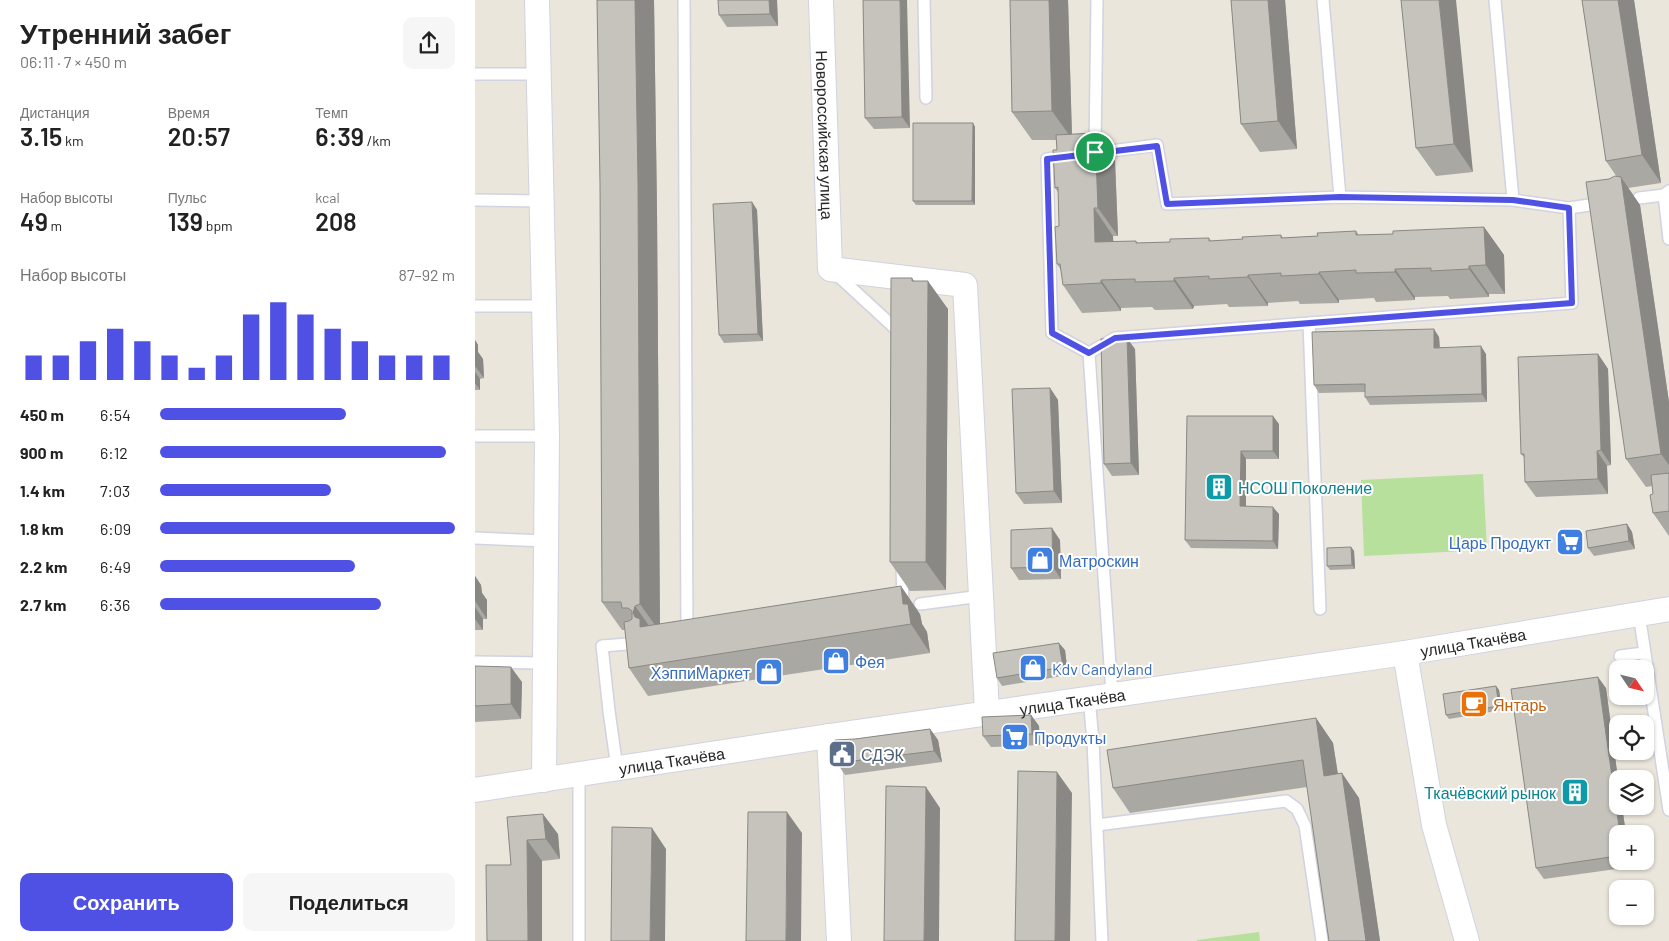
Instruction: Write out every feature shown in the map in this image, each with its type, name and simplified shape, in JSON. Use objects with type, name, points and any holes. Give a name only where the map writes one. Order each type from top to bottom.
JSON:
[{"type":"street","points":[[537,0],[547,436],[544,780]]},
{"type":"street","name":"Новороссийская улица","points":[[821,0],[830,269]]},
{"type":"street","points":[[830,269],[965,285],[987,713]]},
{"type":"street","name":"улица Ткачёва","points":[[475,790],[829,736],[1405,653],[1669,608]]},
{"type":"street","points":[[1405,653],[1435,825],[1467,941]]},
{"type":"street","points":[[829,736],[839,941]]},
{"type":"lane","points":[[674,638],[691,635],[684,0]]},
{"type":"lane","points":[[924,0],[926,98]]},
{"type":"lane","points":[[1086,154],[1097,0]]},
{"type":"lane","points":[[1323,0],[1340,197]]},
{"type":"lane","points":[[1495,0],[1513,200]]},
{"type":"lane","points":[[475,74],[539,74]]},
{"type":"lane","points":[[1089,353],[1052,333],[1047,159],[1157,146],[1167,204],[1340,197],[1513,200],[1569,208],[1618,201]]},
{"type":"lane","points":[[1639,198],[1667,193],[1669,239]]},
{"type":"lane","points":[[475,200],[542,201]]},
{"type":"lane","points":[[1089,353],[1115,338],[1572,303],[1569,208]]},
{"type":"lane","points":[[830,269],[897,330],[898,350]]},
{"type":"lane","points":[[475,306],[544,306]]},
{"type":"lane","points":[[1309,323],[1320,609]]},
{"type":"lane","points":[[1089,353],[1101,504],[1112,695]]},
{"type":"lane","points":[[475,436],[547,436]]},
{"type":"lane","points":[[475,538],[546,541]]},
{"type":"lane","points":[[902,557],[906,606],[981,596]]},
{"type":"lane","points":[[1639,614],[1669,810]]},
{"type":"lane","points":[[617,768],[602,646],[645,643]]},
{"type":"lane","points":[[1620,656],[1645,653]]},
{"type":"lane","points":[[475,662],[545,663]]},
{"type":"lane","points":[[1089,698],[1093,741],[1102,941]]},
{"type":"lane","points":[[579,774],[579,941]]},
{"type":"lane","points":[[1097,825],[1286,801],[1297,809],[1305,826],[1322,941]]},
{"type":"green space","points":[[1483,474],[1487,550],[1364,556],[1361,480]]},
{"type":"green space","points":[[1259,932],[1260,941],[1197,941],[1197,940]]},
{"type":"building","points":[[597,0],[635,0],[640,604],[635,606],[633,613],[635,617],[640,619],[640,627],[901,586],[903,604],[908,604],[911,624],[629,668],[624,622],[632,619],[632,611],[628,608],[622,608],[621,602],[602,602]]},
{"type":"building","points":[[718,0],[769,0],[770,14],[719,15]]},
{"type":"building","points":[[863,0],[900,0],[902,117],[865,118]]},
{"type":"building","points":[[1010,0],[1049,0],[1052,111],[1012,112]]},
{"type":"building","points":[[1231,0],[1268,0],[1278,121],[1241,124]]},
{"type":"building","points":[[1401,0],[1439,0],[1454,144],[1416,148]]},
{"type":"building","points":[[1582,0],[1618,0],[1642,155],[1606,161]]},
{"type":"building","points":[[913,123],[973,123],[972,201],[913,201]]},
{"type":"building","points":[[1095,133],[1098,208],[1094,208],[1095,242],[1170,242],[1170,239],[1209,238],[1209,241],[1281,235],[1281,238],[1318,236],[1317,233],[1356,231],[1356,235],[1393,234],[1393,231],[1484,227],[1486,265],[1469,266],[1469,269],[1431,271],[1431,268],[1395,269],[1395,272],[1356,273],[1356,270],[1281,276],[1281,273],[1209,279],[1209,276],[1174,278],[1174,281],[1135,282],[1135,279],[1101,280],[1101,283],[1063,285],[1060,264],[1057,264],[1055,227],[1059,226],[1058,187],[1055,188],[1053,150],[1057,150],[1056,135]]},
{"type":"building","points":[[1615,176],[1621,177],[1661,454],[1626,459],[1586,182],[1609,179]]},
{"type":"building","points":[[752,202],[758,334],[719,335],[713,204]]},
{"type":"building","points":[[891,278],[912,278],[912,281],[928,281],[926,562],[890,562]]},
{"type":"building","points":[[1434,329],[1434,348],[1481,346],[1482,394],[1365,397],[1365,384],[1314,385],[1312,332]]},
{"type":"building","points":[[1127,338],[1131,463],[1104,464],[1101,339]]},
{"type":"building","points":[[1598,354],[1601,450],[1597,451],[1598,479],[1525,482],[1524,454],[1521,454],[1518,357]]},
{"type":"building","points":[[1050,388],[1054,491],[1016,493],[1012,389]]},
{"type":"building","name":"НСОШ Поколение","points":[[1187,416],[1273,416],[1273,451],[1241,451],[1240,506],[1273,507],[1273,541],[1185,540]]},
{"type":"building","points":[[1669,473],[1669,511],[1653,513],[1650,495],[1653,494],[1651,475]]},
{"type":"building","points":[[1627,524],[1629,541],[1588,548],[1586,531]]},
{"type":"building","points":[[1052,528],[1053,567],[1011,568],[1011,530]]},
{"type":"building","points":[[1351,547],[1352,565],[1327,566],[1327,548]]},
{"type":"building","name":"Kdv Candyland","points":[[1059,643],[1063,667],[997,678],[993,653]]},
{"type":"building","points":[[475,666],[511,667],[511,704],[475,706]]},
{"type":"building","name":"Ткачёвский рынок","points":[[1598,677],[1611,770],[1609,770],[1609,815],[1617,815],[1619,825],[1609,825],[1609,857],[1536,868],[1511,689]]},
{"type":"building","name":"Янтарь","points":[[1496,686],[1499,706],[1446,715],[1443,694]]},
{"type":"building","points":[[1031,715],[1032,734],[983,736],[982,717]]},
{"type":"building","points":[[1316,718],[1324,776],[1342,773],[1366,941],[1329,941],[1303,760],[1113,788],[1107,750]]},
{"type":"building","points":[[930,729],[934,751],[837,763],[835,740]]},
{"type":"building","points":[[1018,771],[1057,772],[1055,941],[1015,941]]},
{"type":"building","points":[[886,786],[926,787],[924,941],[884,941]]},
{"type":"building","points":[[748,812],[787,812],[786,941],[746,941]]},
{"type":"building","points":[[543,814],[546,839],[527,840],[528,941],[487,941],[486,865],[511,865],[507,817]]},
{"type":"building","points":[[612,827],[652,828],[650,941],[611,941]]},
{"type":"place","name":"НСОШ Поколение","points":[[1219,487]]},
{"type":"place","name":"Царь Продукт","points":[[1570,542]]},
{"type":"place","name":"Матроскин","points":[[1040,560]]},
{"type":"place","name":"Фея","points":[[836,661]]},
{"type":"place","name":"Kdv Candyland","points":[[1033,668]]},
{"type":"place","name":"ХэппиМаркет","points":[[769,672]]},
{"type":"place","name":"Янтарь","points":[[1474,704]]},
{"type":"place","name":"Продукты","points":[[1015,737]]},
{"type":"place","name":"СДЭК","points":[[842,754]]},
{"type":"place","name":"Ткачёвский рынок","points":[[1575,792]]},
{"type":"route","points":[[1157,146],[1167,204],[1340,197],[1513,200],[1569,208],[1572,303],[1115,338],[1089,353],[1052,333],[1047,159],[1095,152],[1157,146]]}]
